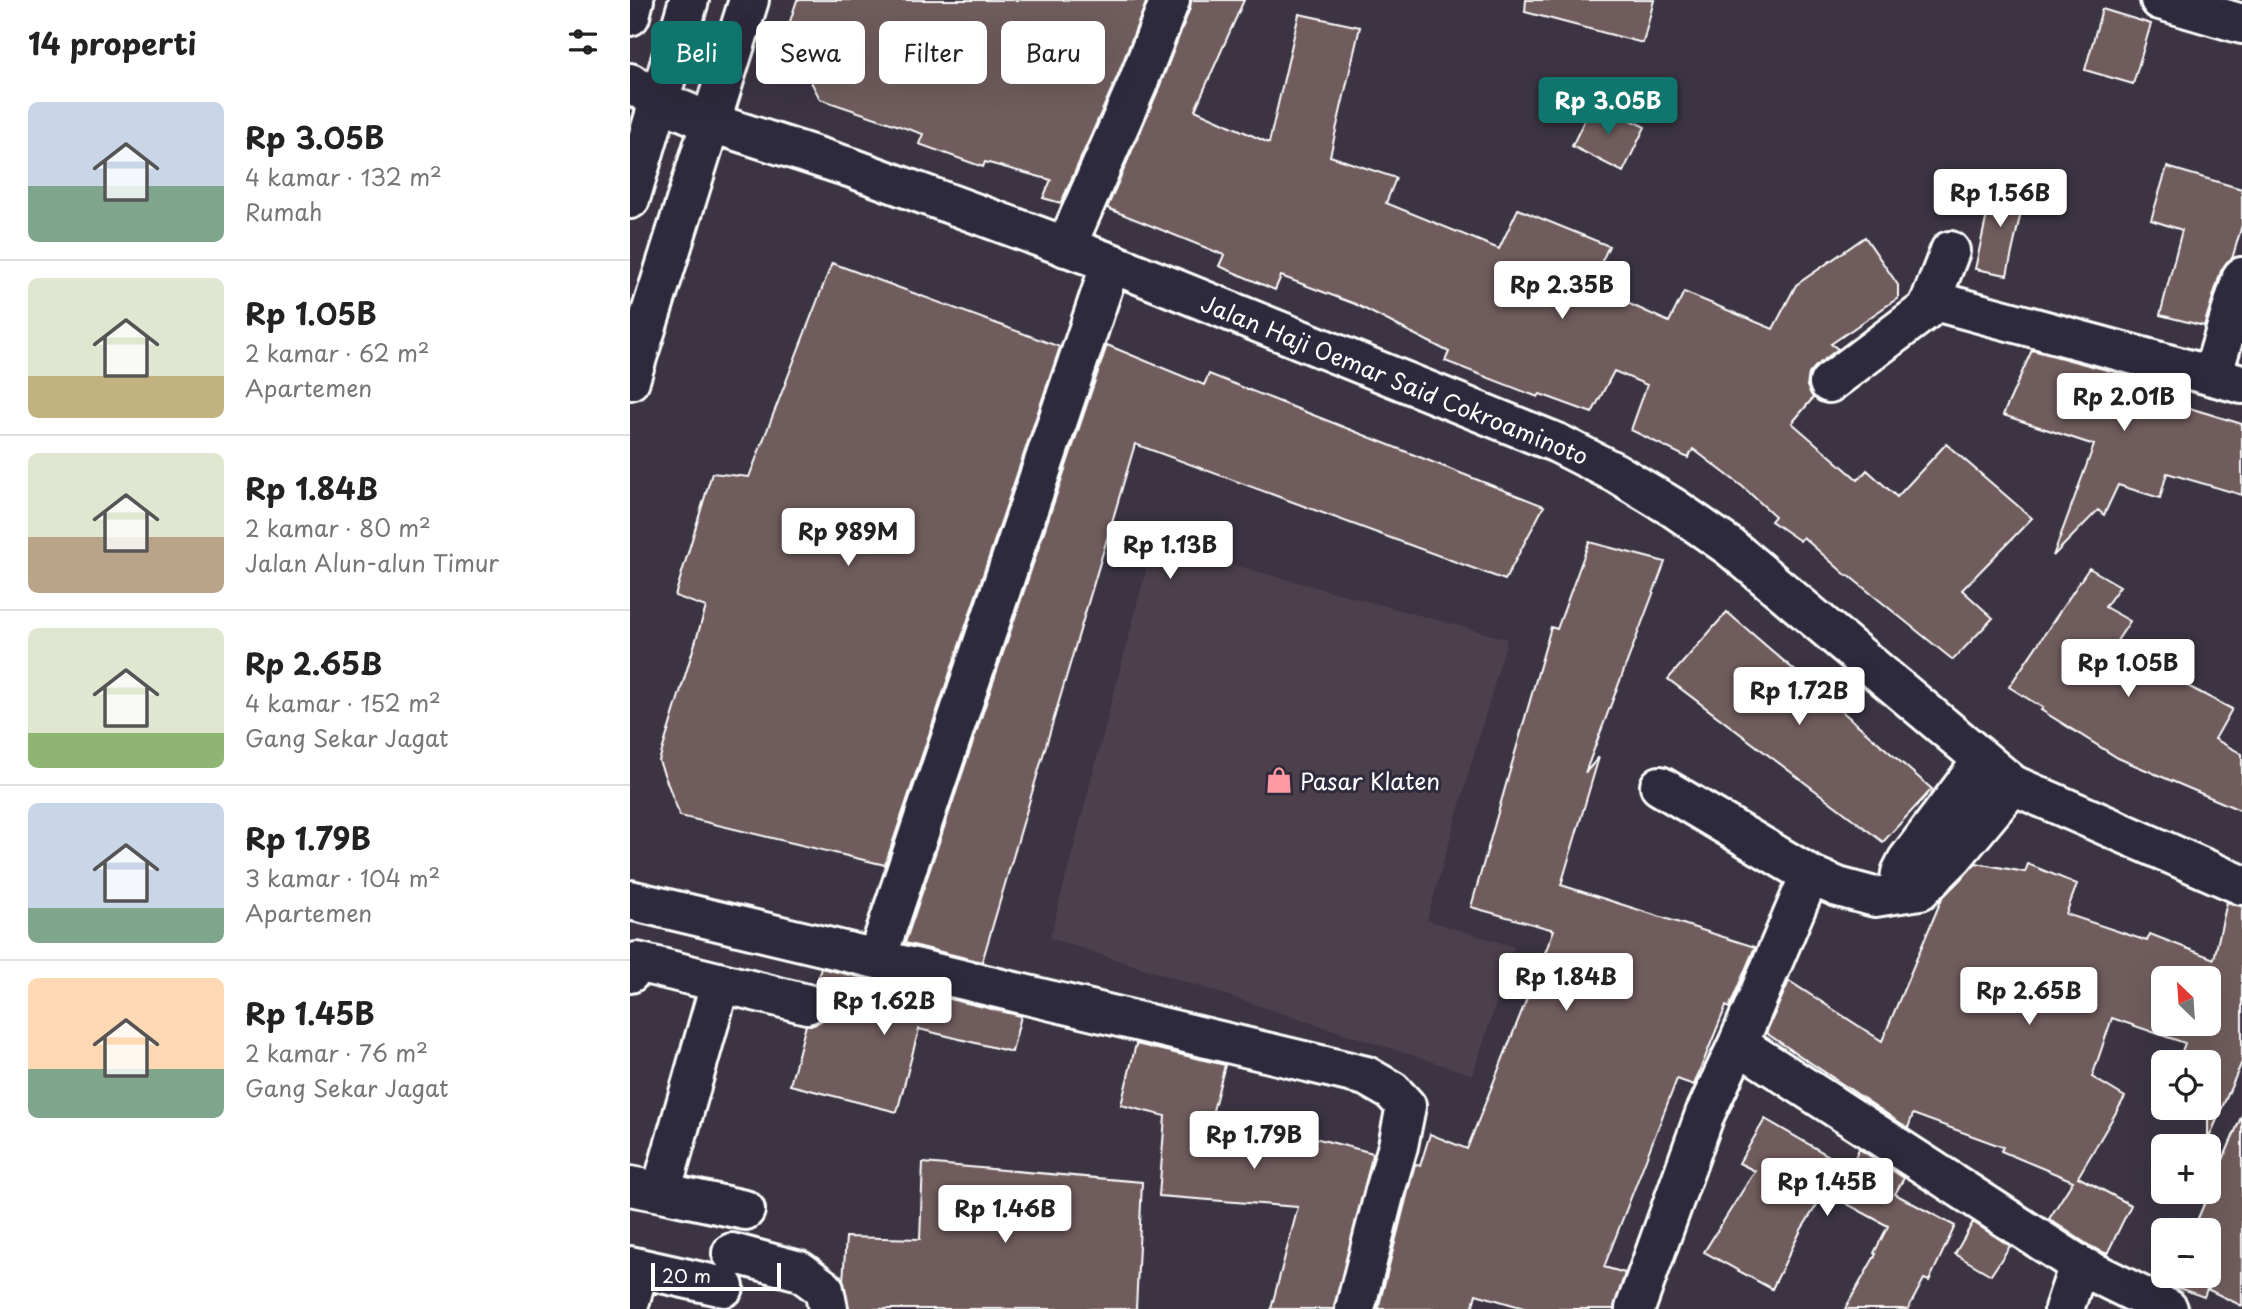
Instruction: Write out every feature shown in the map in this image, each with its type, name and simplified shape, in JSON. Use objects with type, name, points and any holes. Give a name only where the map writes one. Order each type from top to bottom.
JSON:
[{"type":"street","points":[[630,16],[634,0]]},
{"type":"street","points":[[630,199],[645,92],[689,0]]},
{"type":"street","points":[[630,380],[749,0]]},
{"type":"street","points":[[1066,247],[1138,85],[1170,0]]},
{"type":"street","points":[[2160,0],[2242,24]]},
{"type":"street","name":"Jalan Haji Oemar Said Cokroaminoto","points":[[645,92],[712,123],[852,168],[1111,263],[1557,443],[1616,473],[1674,508],[1730,547],[2013,785],[2242,885]]},
{"type":"street","points":[[1829,383],[1929,305],[1950,251]]},
{"type":"street","points":[[877,958],[1111,263]]},
{"type":"street","points":[[1929,305],[2227,380],[2242,277]]},
{"type":"street","points":[[1898,893],[1901,873],[1907,861],[1983,760]]},
{"type":"street","points":[[1660,786],[1810,875],[1859,894],[1875,897],[1920,890],[2013,785]]},
{"type":"street","points":[[1635,1309],[1705,1114],[1810,875]]},
{"type":"street","points":[[630,900],[1367,1076],[1392,1091],[1406,1106],[1355,1309]]},
{"type":"street","points":[[630,973],[637,962],[807,1004]]},
{"type":"street","points":[[720,984],[645,1189],[745,1210]]},
{"type":"street","points":[[1738,1044],[2078,1265],[2168,1309]]},
{"type":"street","points":[[2064,1309],[2078,1265]]},
{"type":"street","points":[[633,1278],[728,1270],[800,1270],[824,1289],[828,1309]]},
{"type":"shaded area","name":"Pasar Klaten","points":[[1153,543],[1507,639],[1427,920],[1514,947],[1473,1075],[1050,938]]},
{"type":"building","points":[[797,0],[1147,0],[1117,77],[1061,203],[1043,198],[1051,180],[985,162],[983,167],[919,144],[923,134],[820,99],[812,84],[865,84],[865,21],[790,21]]},
{"type":"building","points":[[1191,0],[1244,0],[1195,110],[1269,143],[1299,14],[1360,27],[1330,156],[1396,178],[1386,203],[1499,249],[1518,209],[1609,246],[1590,286],[1669,322],[1684,292],[1773,329],[1796,285],[1865,237],[1898,285],[1898,298],[1831,344],[1838,349],[1809,374],[1807,386],[1813,398],[1792,423],[1858,480],[1867,470],[1897,497],[1946,444],[2032,518],[1962,590],[1993,618],[1953,660],[1847,576],[1803,537],[1800,541],[1771,521],[1775,516],[1743,487],[1693,449],[1688,458],[1631,430],[1647,385],[1614,371],[1592,413],[1540,394],[1538,397],[1445,361],[1449,352],[1355,304],[1281,276],[1275,290],[1219,266],[1224,255],[1107,208],[1157,93]]},
{"type":"building","points":[[1526,0],[1654,0],[1643,43],[1525,12]]},
{"type":"building","points":[[2102,9],[2151,24],[2133,84],[2085,70]]},
{"type":"building","points":[[1593,102],[1645,127],[1623,172],[1572,146]]},
{"type":"building","points":[[2167,167],[2242,189],[2242,225],[2232,259],[2221,271],[2204,326],[2160,315],[2182,230],[2151,220]]},
{"type":"building","points":[[1994,183],[2026,189],[2007,275],[1975,269]]},
{"type":"building","points":[[832,263],[1060,347],[885,865],[680,816],[659,761],[706,607],[675,596],[712,473],[749,477]]},
{"type":"building","points":[[1107,345],[1204,385],[1209,374],[1544,506],[1505,580],[1135,444],[982,962],[905,943]]},
{"type":"building","points":[[2032,350],[2152,382],[2147,395],[2242,424],[2242,495],[2167,473],[2160,498],[2118,485],[2104,515],[2098,510],[2053,556],[2094,445],[2003,415]]},
{"type":"building","points":[[1589,542],[1665,562],[1585,773],[1599,757],[1561,885],[1755,947],[1729,1008],[1726,1006],[1694,1085],[1677,1079],[1604,1267],[1625,1273],[1614,1309],[1527,1309],[1476,1294],[1472,1309],[1378,1309],[1415,1164],[1420,1166],[1430,1134],[1467,1149],[1554,930],[1471,907],[1551,627],[1557,629]]},
{"type":"building","points":[[2089,568],[2120,586],[2105,607],[2130,621],[2113,647],[2232,709],[2215,739],[2242,754],[2242,811],[2118,758],[2009,687]]},
{"type":"building","points":[[1727,612],[1932,789],[1883,842],[1668,679]]},
{"type":"building","points":[[1976,863],[2025,872],[2028,864],[2077,884],[2066,914],[2147,941],[2150,934],[2214,959],[2227,902],[2242,906],[2242,1062],[2221,1110],[2221,1050],[2182,1050],[2185,1043],[2165,1036],[2221,1036],[2221,966],[2151,966],[2151,1031],[2112,1018],[2092,1077],[2125,1097],[2078,1177],[2131,1205],[2107,1254],[2049,1219],[2073,1181],[2001,1151],[2003,1147],[1913,1114],[1908,1128],[1766,1033],[1789,981],[1882,1041],[1942,898]]},
{"type":"building","points":[[821,968],[1021,1016],[1012,1052],[919,1029],[897,1112],[790,1085],[806,1025],[814,1025],[822,1020],[828,1010],[828,997],[823,989],[816,985]]},
{"type":"building","points":[[1136,1044],[1225,1065],[1210,1122],[1268,1126],[1373,1153],[1334,1309],[1271,1309],[1298,1207],[1159,1196],[1165,1116],[1121,1105]]},
{"type":"building","points":[[2242,1115],[2242,1306],[2207,1289],[2204,1297],[2178,1288],[2221,1288],[2221,1218],[2198,1218],[2204,1204],[2221,1204],[2221,1164]]},
{"type":"building","points":[[1765,1119],[1850,1168],[1859,1149],[1904,1178],[1895,1194],[1955,1226],[1929,1281],[1924,1279],[1908,1309],[1845,1309],[1876,1254],[1874,1253],[1888,1226],[1825,1192],[1801,1230],[1772,1289],[1704,1252],[1755,1171],[1739,1163]]},
{"type":"building","points":[[2208,1120],[2217,1120],[2211,1134],[2208,1134]]},
{"type":"building","points":[[923,1163],[1142,1182],[1136,1309],[849,1309],[843,1281],[846,1237],[920,1239]]},
{"type":"building","points":[[1973,1222],[2010,1246],[1991,1275],[1955,1254]]},
{"type":"place","name":"Pasar Klaten","points":[[1279,780]]}]
